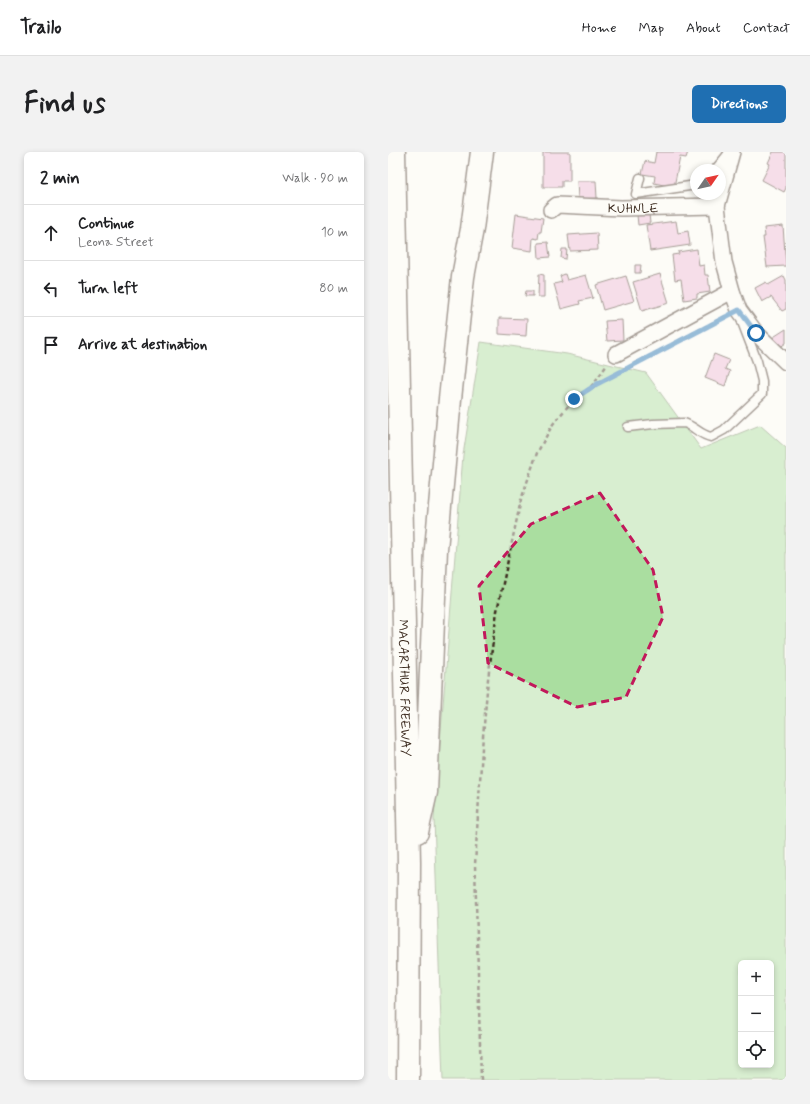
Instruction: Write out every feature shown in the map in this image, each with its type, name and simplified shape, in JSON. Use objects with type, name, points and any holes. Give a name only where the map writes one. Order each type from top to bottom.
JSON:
[{"type":"highway","name":"MACARTHUR FREEWAY","points":[[394,152],[410,862],[408,1080]]},
{"type":"highway","points":[[410,862],[426,792],[436,549],[463,277],[472,229],[482,152]]},
{"type":"street","points":[[731,152],[717,206],[724,262],[732,292],[739,310],[756,333],[786,362]]},
{"type":"street","name":"KUHNLE","points":[[551,210],[557,205],[621,208],[717,206]]},
{"type":"street","points":[[616,354],[732,292]]},
{"type":"lane","points":[[720,164],[731,152]]},
{"type":"lane","points":[[640,178],[636,194],[690,186]]},
{"type":"lane","points":[[628,427],[653,424],[684,423],[689,424],[702,434],[711,437],[724,430],[759,398],[762,394],[762,381],[739,310]]},
{"type":"path","points":[[481,1080],[475,865],[488,678],[497,611],[521,500],[537,453],[553,424],[574,399],[590,388],[739,310]]},
{"type":"path","points":[[590,388],[616,354]]},
{"type":"highlighted area","points":[[600,493],[653,570],[663,617],[626,697],[577,707],[488,663],[479,586],[531,524]]},
{"type":"green space","points":[[481,342],[567,354],[646,373],[701,449],[760,425],[786,448],[786,1080],[443,1080],[434,818],[463,455]]},
{"type":"building","points":[[543,152],[570,152],[570,181],[562,181],[562,187],[543,187]]},
{"type":"building","points":[[656,152],[688,152],[686,158],[680,157],[674,187],[654,183],[655,176],[642,174],[645,161],[654,163]]},
{"type":"building","points":[[773,152],[786,152],[786,188],[784,192],[762,180],[770,164],[768,163]]},
{"type":"building","points":[[577,181],[596,181],[597,198],[578,199]]},
{"type":"building","points":[[516,214],[543,218],[541,232],[539,232],[538,239],[533,238],[532,251],[512,248]]},
{"type":"building","points":[[649,214],[650,223],[638,225],[637,215]]},
{"type":"building","points":[[676,221],[678,233],[688,231],[690,245],[650,251],[646,225]]},
{"type":"building","points":[[783,226],[786,266],[767,267],[763,237],[765,237],[764,228]]},
{"type":"building","points":[[597,233],[598,250],[570,251],[568,235]]},
{"type":"building","points":[[548,242],[550,257],[539,258],[538,243]]},
{"type":"building","points":[[562,249],[567,249],[566,259],[561,258]]},
{"type":"building","points":[[697,249],[699,266],[704,265],[705,275],[708,275],[710,292],[697,294],[697,298],[684,300],[681,279],[675,280],[672,255],[679,254],[678,252]]},
{"type":"building","points":[[635,265],[641,265],[640,273],[635,273]]},
{"type":"building","points":[[539,274],[544,275],[544,297],[538,297]]},
{"type":"building","points":[[565,274],[567,280],[586,275],[593,298],[579,301],[580,304],[561,309],[554,284],[562,282],[560,276]]},
{"type":"building","points":[[660,274],[669,303],[642,311],[633,282]]},
{"type":"building","points":[[626,276],[634,301],[603,310],[596,285]]},
{"type":"building","points":[[784,276],[786,280],[786,309],[782,311],[771,297],[762,302],[755,288],[766,282],[768,285]]},
{"type":"building","points":[[526,291],[533,291],[533,296],[525,296]]},
{"type":"building","points":[[499,318],[527,319],[526,336],[499,334]]},
{"type":"building","points":[[622,320],[623,340],[607,341],[605,321]]},
{"type":"building","points":[[786,329],[786,343],[779,348],[772,338]]},
{"type":"building","points":[[714,354],[729,360],[725,369],[730,371],[725,386],[705,378]]},
{"type":"route","points":[[574,399],[597,384],[739,310],[756,333]]}]
